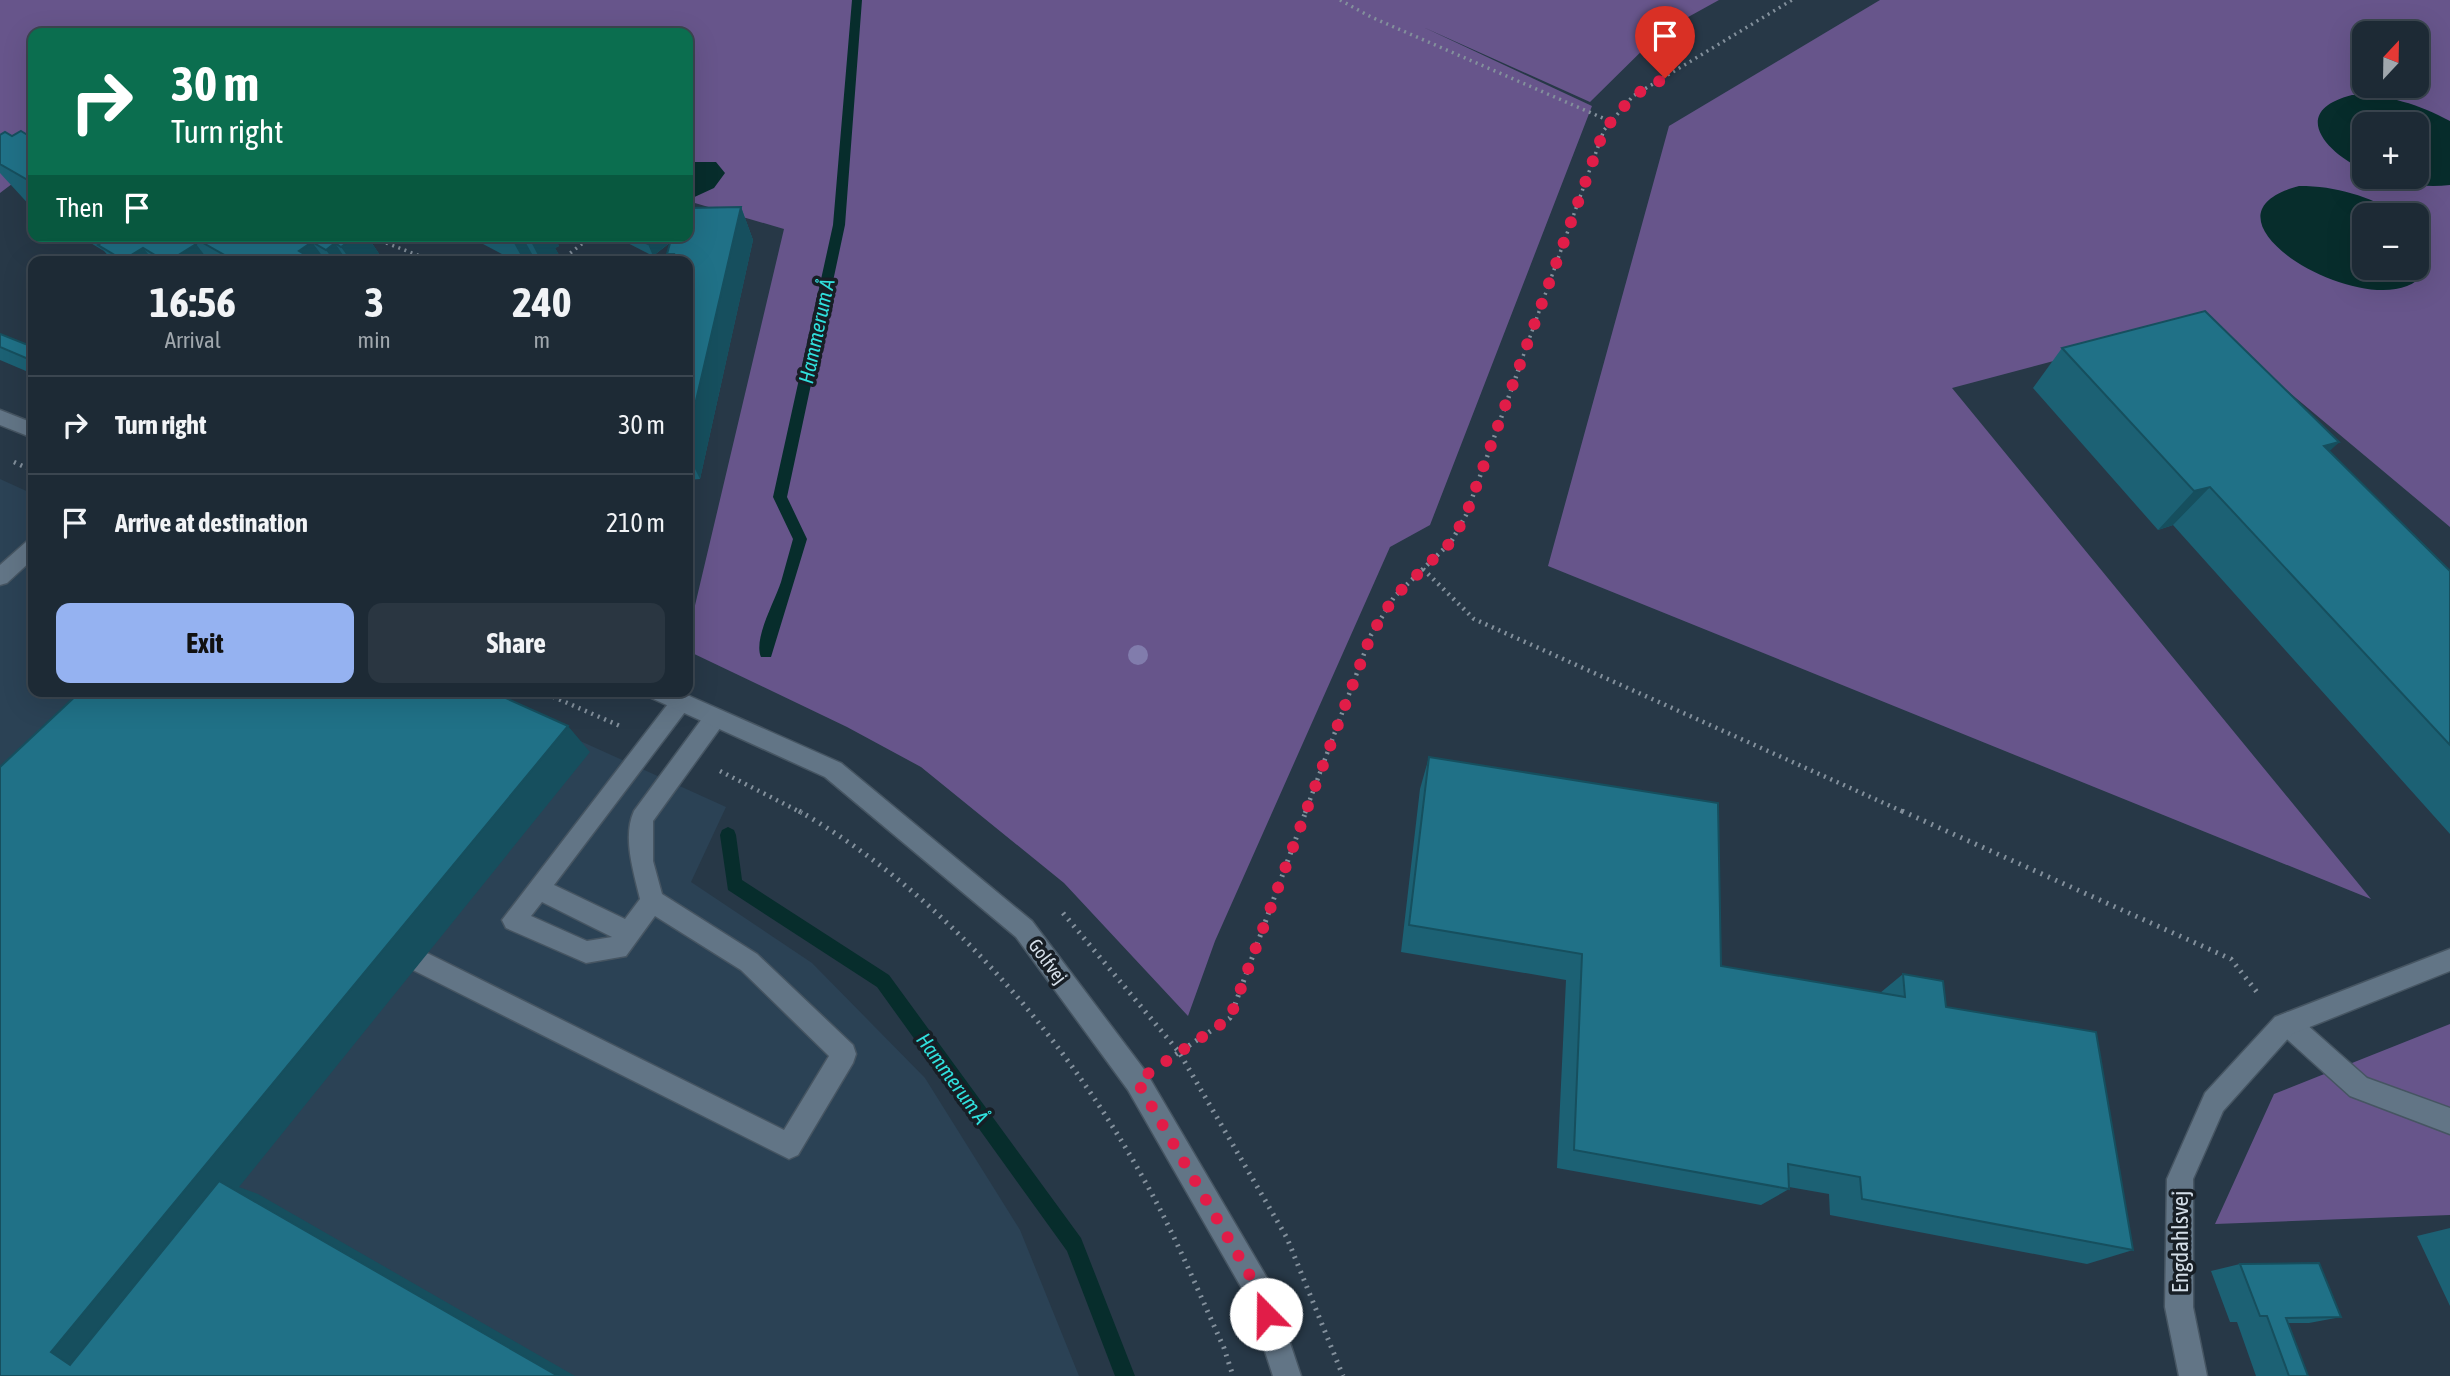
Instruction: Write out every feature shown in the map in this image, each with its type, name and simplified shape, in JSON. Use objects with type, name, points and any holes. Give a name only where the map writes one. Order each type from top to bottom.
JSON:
[{"type":"street","points":[[0,417],[28,429]]},
{"type":"street","points":[[0,577],[28,552]]},
{"type":"street","name":"Golfvej","points":[[670,697],[833,770],[1024,929],[1137,1081],[1260,1293],[1287,1376]]},
{"type":"street","points":[[652,901],[618,948],[586,952],[514,920],[681,702]]},
{"type":"street","points":[[421,962],[789,1146],[844,1054],[749,962],[652,901],[642,861],[642,818],[715,718]]},
{"type":"street","points":[[538,889],[629,933]]},
{"type":"street","name":"Engdahlsvej","points":[[2193,1376],[2179,1307],[2180,1179],[2214,1102],[2286,1025],[2450,960]]},
{"type":"street","points":[[2286,1025],[2359,1087],[2450,1121]]},
{"type":"path","points":[[1340,0],[1371,17],[1612,122]]},
{"type":"path","points":[[1137,1081],[1230,1018],[1371,635],[1394,597],[1451,542],[1466,515],[1604,130],[1633,96],[1792,0]]},
{"type":"path","points":[[384,242],[420,256]]},
{"type":"path","points":[[566,256],[584,242]]},
{"type":"path","points":[[1423,569],[1474,619],[2231,959],[2286,1025]]},
{"type":"path","points":[[554,697],[652,740]]},
{"type":"path","points":[[687,754],[827,828],[923,901],[1000,977],[1087,1086],[1147,1185],[1224,1348],[1233,1376]]},
{"type":"shaded area","points":[[0,0],[1719,0],[1661,32],[1590,102],[1423,27],[1592,106],[1430,525],[1390,547],[1215,941],[1188,1016],[1064,883],[921,767],[847,727],[693,653],[693,614],[784,229],[693,202],[693,28],[28,28],[28,172],[0,193]]},
{"type":"shaded area","points":[[1880,0],[2450,0],[2450,527],[2204,321],[1952,388],[2371,899],[1548,566],[1669,126]]},
{"type":"shaded area","points":[[2352,95],[2352,98],[2383,98],[2403,102],[2426,110],[2450,121],[2450,185],[2429,186],[2429,112],[2352,112],[2352,163],[2326,143],[2320,132],[2318,121],[2322,111],[2333,102]]},
{"type":"shaded area","points":[[693,162],[716,162],[725,173],[714,188],[693,198]]},
{"type":"shaded area","points":[[2299,186],[2352,193],[2378,203],[2352,203],[2352,280],[2414,280],[2402,288],[2370,289],[2334,280],[2300,264],[2274,243],[2261,222],[2267,201]]},
{"type":"shaded area","points":[[0,479],[28,492],[28,697],[483,697],[726,807],[691,882],[812,963],[925,1078],[1020,1230],[1079,1376],[0,1376]]},
{"type":"shaded area","points":[[2450,1024],[2450,1215],[2215,1224],[2274,1094]]},
{"type":"building","points":[[21,131],[28,135],[28,180],[0,164],[0,135],[5,132],[12,136]]},
{"type":"building","points":[[741,207],[693,413],[693,256],[667,254],[670,242],[693,242],[693,208]]},
{"type":"building","points":[[103,242],[196,244],[177,256],[157,256],[143,248],[130,256],[116,256],[98,245]]},
{"type":"building","points":[[202,242],[312,242],[299,251],[308,256],[226,256]]},
{"type":"building","points":[[312,242],[348,242],[341,247],[335,243],[326,250]]},
{"type":"building","points":[[2205,311],[2339,442],[2324,446],[2450,571],[2450,745],[2210,487],[2194,491],[2062,348]]},
{"type":"building","points":[[0,334],[28,345],[28,359],[0,347]]},
{"type":"building","points":[[75,697],[503,697],[568,726],[51,1352],[70,1365],[219,1181],[558,1376],[0,1376],[0,767]]},
{"type":"building","points":[[1429,757],[1718,803],[1721,966],[1905,997],[1903,974],[1943,981],[1946,1007],[2096,1032],[2133,1250],[1862,1199],[1860,1177],[1788,1164],[1789,1189],[1574,1150],[1582,954],[1409,925]]},
{"type":"building","points":[[2319,1263],[2341,1317],[2286,1318],[2308,1376],[2289,1376],[2267,1316],[2260,1316],[2240,1264]]},
{"type":"waterway","name":"Hammerum Å","points":[[766,652],[770,630],[788,584],[800,539],[780,497],[839,225],[857,0]]},
{"type":"waterway","name":"Hammerum Å","points":[[728,835],[734,884],[883,981],[1074,1245],[1125,1376]]},
{"type":"route","points":[[1266,1314],[1260,1293],[1137,1081],[1230,1018],[1371,635],[1394,597],[1451,542],[1466,515],[1604,130],[1633,96],[1665,78]]}]
